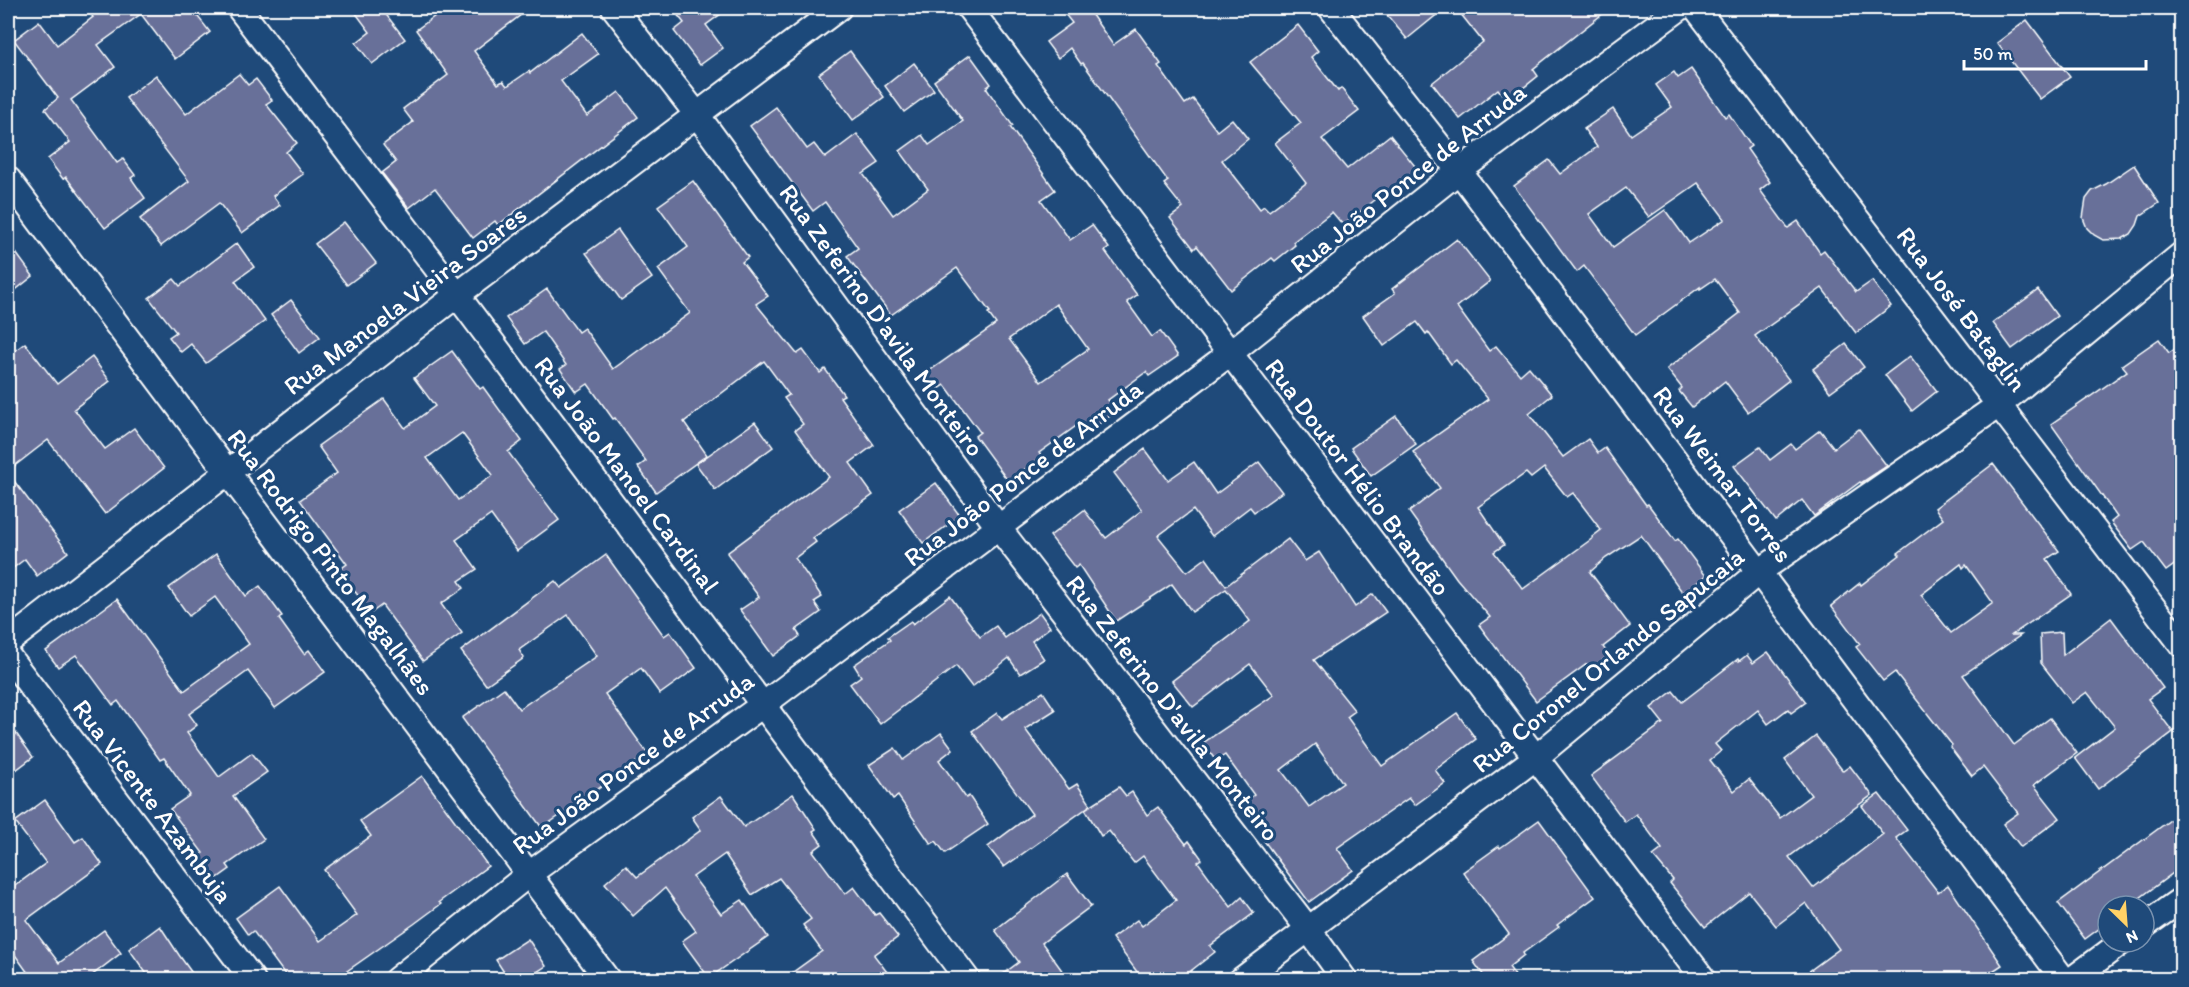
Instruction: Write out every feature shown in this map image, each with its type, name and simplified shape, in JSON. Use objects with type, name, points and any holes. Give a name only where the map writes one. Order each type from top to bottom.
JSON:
[{"type":"street","name":"Rua João Manoel Cardinal","points":[[239,8],[764,704],[968,980]]},
{"type":"street","name":"Rua Zeferino D'avila Monteiro","points":[[614,8],[698,116],[998,527],[1309,930],[1345,980]]},
{"type":"street","name":"Rua Manoela Vieira Soares","points":[[8,642],[457,295],[839,8]]},
{"type":"street","name":"Rua Doutor Hélio Brandão","points":[[969,8],[1704,980]]},
{"type":"street","name":"Rua Weimar Torres","points":[[1331,8],[1459,171],[2064,980]]},
{"type":"street","name":"Rua João Ponce de Arruda","points":[[396,980],[529,874],[764,704],[1229,354],[1459,171],[1680,8]]},
{"type":"street","name":"Rua José Bataglin","points":[[1696,8],[2181,645]]},
{"type":"street","name":"Rua Rodrigo Pinto Magalhães","points":[[8,179],[608,980]]},
{"type":"street","name":"Rua Coronel Orlando Sapucaia","points":[[1241,980],[1535,758],[1760,572],[1999,405],[2181,254]]},
{"type":"street","name":"Rua Vicente Azambuja","points":[[8,656],[253,980]]},
{"type":"street","points":[[2156,917],[2181,899]]},
{"type":"street","points":[[2071,980],[2106,954]]},
{"type":"building","points":[[86,8],[191,8],[210,32],[175,59],[141,14],[98,45],[115,67],[71,100],[117,163],[123,159],[135,175],[131,178],[145,198],[105,228],[66,177],[63,179],[48,159],[70,142],[45,109],[58,98],[14,40],[39,21],[57,45],[93,17]]},
{"type":"building","points":[[352,8],[381,8],[405,39],[372,64],[356,43],[370,32]]},
{"type":"building","points":[[446,8],[530,8],[474,51],[498,84],[503,81],[507,86],[529,71],[530,73],[582,33],[598,54],[561,81],[587,116],[619,92],[638,117],[498,225],[495,221],[473,238],[435,188],[409,208],[382,173],[396,162],[383,145],[413,122],[403,109],[448,75],[416,30]]},
{"type":"building","points":[[672,8],[729,8],[706,25],[723,48],[700,65],[674,31],[684,23]]},
{"type":"building","points":[[1060,8],[1087,8],[1113,45],[1136,29],[1161,64],[1158,66],[1185,104],[1193,99],[1217,131],[1232,119],[1248,139],[1222,160],[1260,209],[1264,206],[1269,211],[1306,183],[1275,143],[1301,123],[1250,62],[1298,25],[1318,51],[1311,57],[1338,91],[1341,88],[1359,111],[1322,139],[1347,169],[1390,135],[1419,171],[1386,196],[1384,193],[1343,225],[1332,212],[1293,242],[1295,245],[1275,261],[1272,258],[1231,290],[1197,246],[1194,249],[1170,218],[1183,208],[1164,184],[1168,181],[1083,63],[1081,64],[1070,48],[1058,58],[1046,42],[1072,23]]},
{"type":"building","points":[[1381,8],[1445,8],[1407,39]]},
{"type":"building","points":[[1456,8],[1610,8],[1533,69],[1538,76],[1507,101],[1498,89],[1460,119],[1432,83],[1483,42]]},
{"type":"building","points":[[2027,20],[2070,77],[2040,99],[1997,43]]},
{"type":"building","points":[[850,51],[884,97],[853,120],[819,74]]},
{"type":"building","points":[[970,55],[991,84],[986,88],[1013,126],[1010,127],[1055,190],[1041,200],[1070,240],[1092,225],[1109,248],[1105,251],[1137,295],[1127,302],[1152,337],[1160,331],[1178,356],[1149,376],[1146,372],[1108,400],[1117,411],[1086,433],[1079,424],[1039,453],[1042,457],[1008,481],[975,436],[980,432],[945,385],[937,390],[925,374],[996,324],[988,313],[990,312],[957,268],[891,315],[847,256],[858,248],[825,202],[813,211],[750,126],[776,107],[807,149],[814,144],[825,158],[857,134],[879,163],[863,174],[893,215],[928,189],[900,151],[922,135],[929,145],[963,121],[934,81]],"holes":[[[1056,304],[1088,349],[1041,382],[1009,339]]]},
{"type":"building","points":[[914,63],[934,90],[904,112],[885,86]]},
{"type":"building","points":[[1691,69],[1725,117],[1729,114],[1751,146],[1747,149],[1770,182],[1760,190],[1788,228],[1798,221],[1820,253],[1824,250],[1856,292],[1872,281],[1891,306],[1856,333],[1822,288],[1755,336],[1789,380],[1748,412],[1725,381],[1692,407],[1679,391],[1682,388],[1667,369],[1740,313],[1715,279],[1700,289],[1700,287],[1635,335],[1584,266],[1577,272],[1514,186],[1549,160],[1560,174],[1597,147],[1584,129],[1613,109],[1631,135],[1672,107],[1656,85],[1674,72],[1678,78]],"holes":[[[1698,183],[1725,219],[1689,243],[1665,210],[1613,247],[1589,214],[1626,188],[1649,217]]]},
{"type":"building","points":[[239,74],[248,85],[256,79],[272,100],[266,104],[297,143],[286,152],[303,174],[273,196],[280,205],[242,233],[219,203],[161,246],[140,219],[189,181],[126,98],[156,75],[186,114]]},
{"type":"building","points":[[2134,165],[2159,203],[2140,216],[2131,234],[2122,239],[2103,240],[2087,228],[2083,218],[2086,199],[2092,191]]},
{"type":"building","points":[[693,181],[748,257],[742,262],[768,296],[756,304],[797,354],[803,350],[820,373],[825,369],[844,395],[840,397],[874,445],[850,463],[873,495],[813,538],[816,542],[795,558],[822,597],[814,602],[821,612],[796,630],[800,636],[773,656],[740,610],[759,597],[727,553],[829,477],[795,430],[803,424],[784,398],[789,395],[764,361],[684,422],[707,455],[656,492],[638,467],[646,461],[588,384],[576,392],[560,369],[566,365],[543,332],[525,344],[506,318],[547,289],[578,332],[584,328],[613,369],[690,313],[658,269],[688,247],[658,206]]},
{"type":"building","points":[[344,222],[376,263],[347,285],[315,244]]},
{"type":"building","points":[[618,230],[652,278],[621,300],[586,253]]},
{"type":"building","points":[[1457,239],[1490,281],[1457,307],[1489,351],[1496,346],[1520,375],[1529,367],[1552,395],[1529,414],[1563,457],[1588,439],[1598,453],[1605,448],[1646,505],[1648,504],[1675,541],[1678,539],[1706,576],[1683,593],[1641,535],[1606,558],[1590,572],[1630,626],[1603,647],[1609,655],[1590,670],[1587,664],[1536,701],[1479,625],[1490,617],[1457,579],[1409,512],[1440,488],[1413,452],[1488,399],[1456,360],[1451,364],[1428,332],[1426,334],[1417,322],[1384,346],[1363,316],[1395,293],[1392,289]],"holes":[[[1544,468],[1567,497],[1573,493],[1601,530],[1523,589],[1494,552],[1504,545],[1478,507],[1526,473],[1531,478]]]},
{"type":"building","points":[[8,242],[33,276],[8,296]]},
{"type":"building","points":[[237,243],[254,267],[235,281],[265,321],[206,363],[191,344],[181,352],[169,337],[176,332],[149,298],[174,279],[180,286]]},
{"type":"building","points":[[2038,290],[2057,316],[2012,349],[1993,323]]},
{"type":"building","points":[[291,300],[320,337],[299,353],[271,315]]},
{"type":"building","points":[[2159,339],[2169,353],[2181,345],[2181,560],[2166,571],[2144,542],[2132,550],[2111,522],[2117,517],[2051,424],[2127,371],[2122,365]]},
{"type":"building","points":[[25,343],[57,384],[92,357],[110,381],[74,409],[105,449],[134,428],[164,468],[105,514],[48,440],[8,471],[8,356]]},
{"type":"building","points":[[1846,344],[1864,367],[1830,392],[1813,369]]},
{"type":"building","points":[[452,351],[480,389],[483,387],[522,441],[508,452],[559,520],[517,551],[491,515],[456,540],[477,569],[459,581],[464,588],[441,604],[462,633],[423,661],[382,605],[371,613],[339,570],[347,564],[300,500],[337,473],[318,446],[384,399],[405,428],[435,406],[414,378]],"holes":[[[462,433],[493,475],[458,500],[427,458]]]},
{"type":"building","points":[[1910,356],[1937,391],[1912,411],[1885,375]]},
{"type":"building","points":[[1396,416],[1416,444],[1371,476],[1351,448]]},
{"type":"building","points":[[755,422],[773,447],[715,490],[696,464]]},
{"type":"building","points":[[1859,429],[1887,466],[1860,482],[1814,516],[1802,500],[1776,521],[1734,466],[1760,447],[1770,460],[1791,444],[1795,449],[1820,430],[1834,448]]},
{"type":"building","points":[[1145,449],[1168,480],[1194,462],[1216,494],[1259,462],[1282,492],[1254,512],[1250,507],[1212,536],[1193,510],[1158,536],[1187,572],[1206,558],[1226,586],[1288,539],[1305,561],[1319,552],[1355,607],[1373,594],[1386,612],[1314,660],[1355,711],[1347,717],[1382,766],[1457,713],[1476,739],[1435,770],[1445,783],[1415,805],[1409,798],[1337,848],[1353,870],[1309,902],[1262,838],[1270,832],[1247,800],[1254,795],[1225,755],[1216,761],[1203,743],[1274,695],[1250,664],[1193,707],[1172,681],[1250,621],[1226,589],[1192,612],[1172,584],[1116,621],[1079,565],[1075,568],[1050,536],[1084,510],[1106,538],[1142,510],[1114,473]],"holes":[[[1315,744],[1343,783],[1309,807],[1281,770]]]},
{"type":"building","points":[[1993,464],[2059,551],[2047,559],[2071,594],[2012,635],[2021,635],[1963,675],[2014,745],[2050,718],[2077,753],[2034,785],[2060,818],[2021,847],[2003,824],[2018,813],[1983,767],[1972,776],[1950,747],[1952,745],[1895,672],[1883,681],[1856,647],[1860,644],[1831,606],[1900,555],[1898,553],[1943,519],[1935,508]],"holes":[[[1961,564],[1963,568],[1966,565],[1993,603],[1951,633],[1921,595]]]},
{"type":"building","points":[[8,473],[68,552],[37,576],[25,559],[8,572]]},
{"type":"building","points":[[936,483],[960,516],[923,543],[899,510]]},
{"type":"building","points":[[216,554],[246,596],[260,586],[282,616],[279,619],[304,654],[309,650],[325,672],[275,708],[248,671],[189,714],[197,725],[187,733],[219,777],[252,753],[267,772],[233,796],[264,839],[227,865],[230,869],[212,882],[195,859],[203,853],[170,809],[190,795],[164,758],[160,760],[118,701],[113,705],[76,655],[58,667],[46,651],[117,599],[184,691],[249,644],[215,597],[189,616],[169,588]]},
{"type":"building","points":[[606,555],[664,636],[670,632],[696,668],[660,694],[641,668],[605,694],[648,754],[542,828],[462,718],[504,688],[519,709],[597,656],[568,615],[519,650],[524,658],[486,685],[461,651],[555,581],[561,588]]},
{"type":"building","points":[[950,596],[980,637],[996,626],[1005,638],[1040,613],[1050,627],[1032,641],[1044,659],[1020,674],[1009,658],[972,687],[956,666],[880,724],[850,684],[861,676],[854,665],[890,640],[888,637],[911,621],[913,624]]},
{"type":"building","points":[[2111,618],[2163,688],[2148,699],[2173,732],[2098,789],[2075,758],[2115,727],[2087,692],[2072,703],[2041,663],[2040,634],[2062,632],[2063,655]]},
{"type":"building","points":[[1768,652],[1806,702],[1791,713],[1788,709],[1768,724],[1758,710],[1715,744],[1721,751],[1710,760],[1734,791],[1749,779],[1780,818],[1811,795],[1785,760],[1816,736],[1843,771],[1850,766],[1872,795],[1789,857],[1813,888],[1883,834],[1862,806],[1879,794],[1907,830],[1896,838],[1938,892],[1948,885],[2002,965],[1979,980],[1797,980],[1839,949],[1806,903],[1776,926],[1749,892],[1705,927],[1670,883],[1673,880],[1653,856],[1662,849],[1636,814],[1625,822],[1591,776],[1663,723],[1651,708],[1673,691],[1682,702],[1738,659],[1739,661],[1747,655],[1753,663]]},
{"type":"building","points":[[1043,692],[1055,710],[1025,729],[1069,789],[1077,784],[1091,805],[1004,867],[988,847],[1032,814],[972,731],[997,713],[1002,719]]},
{"type":"building","points":[[8,722],[33,757],[8,776]]},
{"type":"building","points":[[941,733],[953,749],[939,760],[966,798],[969,796],[988,824],[945,853],[936,841],[931,844],[898,796],[893,799],[869,765],[895,748],[903,760]]},
{"type":"building","points":[[422,776],[488,866],[439,902],[441,904],[414,924],[334,980],[289,980],[253,931],[248,935],[236,918],[280,886],[320,941],[357,915],[324,870],[371,836],[360,821]]},
{"type":"building","points":[[1119,787],[1126,796],[1132,792],[1147,815],[1158,807],[1186,844],[1189,841],[1202,859],[1198,862],[1231,907],[1242,897],[1254,913],[1210,946],[1215,952],[1179,980],[1143,980],[1112,938],[1137,920],[1142,926],[1176,900],[1143,856],[1134,863],[1109,831],[1101,836],[1085,809]]},
{"type":"building","points":[[793,794],[816,829],[813,831],[822,844],[813,851],[845,894],[854,887],[875,915],[879,913],[898,937],[874,955],[893,980],[782,980],[822,951],[803,925],[811,919],[779,878],[752,895],[725,854],[693,877],[721,914],[742,900],[768,937],[709,978],[682,941],[696,931],[665,888],[633,916],[605,883],[626,865],[637,877],[701,830],[692,817],[721,796],[744,827]]},
{"type":"building","points":[[45,800],[75,842],[83,837],[102,864],[26,920],[59,963],[104,930],[121,953],[86,980],[33,980],[8,945],[8,891],[46,863],[15,822]]},
{"type":"building","points":[[2181,812],[2181,867],[2145,894],[2096,894],[2096,931],[2085,939],[2058,903]]},
{"type":"building","points":[[1539,820],[1595,897],[1557,925],[1559,927],[1523,953],[1524,955],[1509,967],[1518,980],[1487,980],[1473,961],[1509,934],[1463,872]]},
{"type":"building","points":[[1067,874],[1091,906],[1042,943],[1069,980],[995,980],[1019,962],[995,930]]},
{"type":"building","points":[[160,926],[197,980],[151,980],[129,949]]},
{"type":"building","points":[[528,939],[546,966],[537,972],[542,980],[509,980],[496,960]]}]
